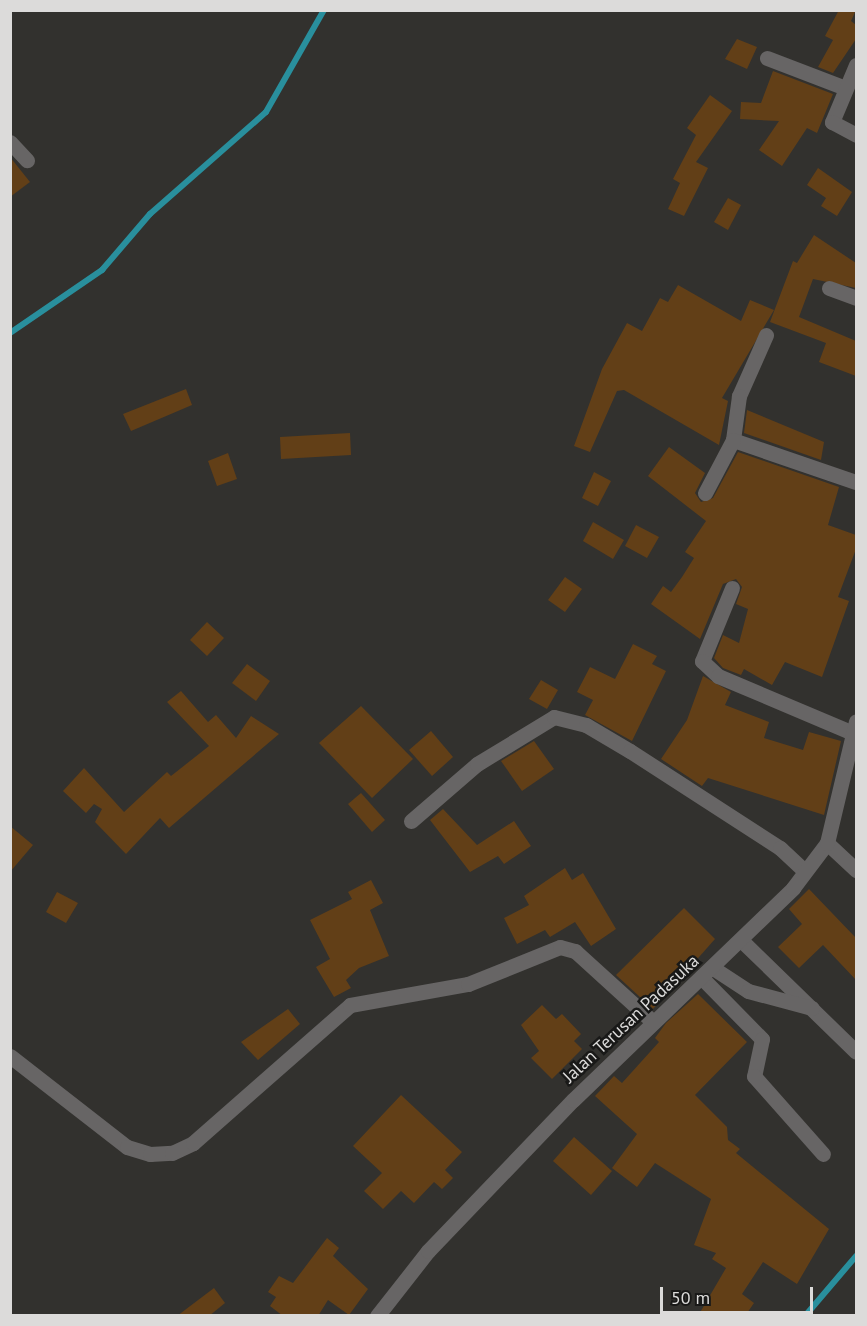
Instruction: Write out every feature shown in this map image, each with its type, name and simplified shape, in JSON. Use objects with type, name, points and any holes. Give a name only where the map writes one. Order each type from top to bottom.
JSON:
[{"type":"street","points":[[767,58],[845,88]]},
{"type":"street","points":[[856,65],[831,122],[856,135]]},
{"type":"street","points":[[10,142],[27,160]]},
{"type":"street","points":[[829,288],[856,298]]},
{"type":"street","points":[[705,493],[733,440],[739,396],[766,335]]},
{"type":"street","points":[[733,440],[856,482]]},
{"type":"street","points":[[732,588],[702,661],[718,676],[856,728]]},
{"type":"street","points":[[411,821],[477,764],[555,717],[586,725],[630,751],[772,842],[805,871]]},
{"type":"street","name":"Jalan Terusan Padasuka","points":[[376,1316],[428,1251],[653,1022],[742,940],[805,871],[826,843],[856,728]]},
{"type":"street","points":[[826,843],[856,870]]},
{"type":"street","points":[[742,940],[856,1052]]},
{"type":"street","points":[[10,1056],[127,1147],[150,1154],[172,1153],[193,1143],[350,1005],[468,984],[560,947],[575,951],[653,1022]]},
{"type":"street","points":[[707,972],[748,991],[813,1008]]},
{"type":"street","points":[[707,972],[762,1039],[754,1076],[823,1154]]},
{"type":"building","points":[[839,10],[856,10],[851,21],[856,25],[856,39],[833,73],[818,67],[833,40],[825,36]]},
{"type":"building","points":[[737,39],[757,47],[747,69],[725,59]]},
{"type":"building","points":[[773,71],[833,94],[817,133],[807,128],[782,166],[759,150],[779,121],[740,119],[741,102],[761,103]]},
{"type":"building","points":[[710,95],[732,111],[696,162],[708,168],[684,216],[668,209],[680,183],[673,179],[696,135],[687,128]]},
{"type":"building","points":[[10,157],[30,182],[10,197]]},
{"type":"building","points":[[818,168],[852,192],[837,216],[821,206],[826,198],[807,185]]},
{"type":"building","points":[[728,198],[741,205],[728,230],[714,222]]},
{"type":"building","points":[[814,235],[856,263],[856,288],[813,279],[799,317],[856,341],[856,376],[819,362],[826,343],[770,322],[793,261],[797,263]]},
{"type":"building","points":[[678,285],[741,321],[750,300],[774,310],[722,398],[728,401],[719,445],[624,390],[617,391],[590,452],[574,446],[602,369],[627,323],[642,331],[660,298],[668,302]]},
{"type":"building","points":[[186,389],[192,405],[131,431],[123,414]]},
{"type":"building","points":[[747,410],[824,442],[821,460],[744,433]]},
{"type":"building","points":[[350,433],[351,455],[281,459],[280,437]]},
{"type":"building","points":[[669,447],[705,473],[695,493],[701,502],[713,498],[738,452],[839,487],[828,525],[856,535],[856,549],[838,597],[849,601],[822,677],[785,662],[772,685],[744,669],[741,675],[723,668],[714,658],[723,635],[739,643],[748,609],[736,604],[742,587],[736,579],[723,584],[700,639],[651,604],[663,586],[671,592],[682,577],[694,558],[685,552],[706,521],[648,476]]},
{"type":"building","points":[[228,453],[237,479],[217,486],[208,461]]},
{"type":"building","points":[[594,472],[611,481],[598,506],[582,498]]},
{"type":"building","points":[[593,522],[624,540],[613,559],[583,541]]},
{"type":"building","points":[[636,525],[659,537],[647,558],[625,546]]},
{"type":"building","points":[[565,577],[582,589],[565,612],[548,600]]},
{"type":"building","points":[[207,622],[224,638],[207,656],[190,640]]},
{"type":"building","points":[[633,644],[657,656],[652,664],[666,671],[632,741],[585,715],[593,700],[577,692],[590,667],[615,679]]},
{"type":"building","points":[[247,664],[270,681],[256,701],[232,683]]},
{"type":"building","points":[[703,676],[731,692],[725,705],[769,722],[764,738],[803,750],[809,732],[841,741],[824,815],[708,778],[702,786],[661,759],[687,720]]},
{"type":"building","points":[[541,680],[558,690],[547,709],[529,699]]},
{"type":"building","points":[[181,691],[208,722],[216,715],[236,738],[251,716],[279,734],[169,828],[160,818],[126,854],[95,822],[102,809],[94,804],[86,813],[63,791],[84,768],[124,812],[167,772],[171,776],[209,746],[167,702]]},
{"type":"building","points":[[361,706],[413,759],[372,798],[319,743]]},
{"type":"building","points":[[431,731],[453,757],[432,776],[409,750]]},
{"type":"building","points":[[534,741],[554,769],[522,791],[501,761]]},
{"type":"building","points":[[361,793],[385,820],[372,832],[348,804]]},
{"type":"building","points":[[443,809],[477,845],[514,821],[531,846],[504,864],[498,856],[470,872],[430,820]]},
{"type":"building","points":[[10,826],[33,845],[10,872]]},
{"type":"building","points":[[565,868],[572,880],[583,873],[616,929],[591,946],[575,922],[550,937],[545,930],[517,944],[504,918],[529,905],[524,896]]},
{"type":"building","points":[[371,880],[383,903],[370,910],[389,956],[359,968],[346,980],[351,988],[334,997],[316,967],[330,959],[310,920],[352,899],[348,892]]},
{"type":"building","points":[[809,889],[856,938],[856,980],[823,945],[799,968],[778,947],[802,924],[789,909]]},
{"type":"building","points":[[57,892],[78,903],[66,923],[46,912]]},
{"type":"building","points":[[684,908],[715,939],[653,1009],[616,975]]},
{"type":"building","points":[[698,994],[747,1042],[695,1095],[727,1127],[728,1140],[740,1149],[736,1153],[829,1229],[797,1284],[763,1262],[742,1294],[754,1303],[745,1316],[698,1316],[726,1268],[712,1259],[716,1253],[694,1245],[711,1199],[655,1163],[637,1187],[612,1168],[637,1134],[595,1096],[614,1076],[622,1083],[659,1042],[655,1038],[666,1023]]},
{"type":"building","points":[[542,1005],[556,1019],[562,1014],[581,1034],[574,1041],[582,1049],[552,1079],[531,1058],[539,1051],[521,1025]]},
{"type":"building","points":[[288,1009],[300,1024],[258,1060],[241,1042]]},
{"type":"building","points":[[401,1095],[462,1152],[445,1170],[453,1178],[442,1189],[434,1182],[414,1203],[401,1191],[383,1209],[364,1191],[382,1173],[353,1146]]},
{"type":"building","points":[[574,1137],[612,1171],[591,1195],[553,1161]]},
{"type":"building","points":[[327,1238],[339,1248],[333,1256],[368,1289],[349,1315],[328,1300],[318,1316],[283,1316],[270,1306],[276,1297],[268,1292],[279,1276],[293,1283]]},
{"type":"building","points":[[214,1288],[225,1303],[209,1316],[177,1316]]},
{"type":"waterway","points":[[10,333],[102,270],[150,214],[266,112],[324,10]]},
{"type":"waterway","points":[[805,1316],[856,1256]]}]
